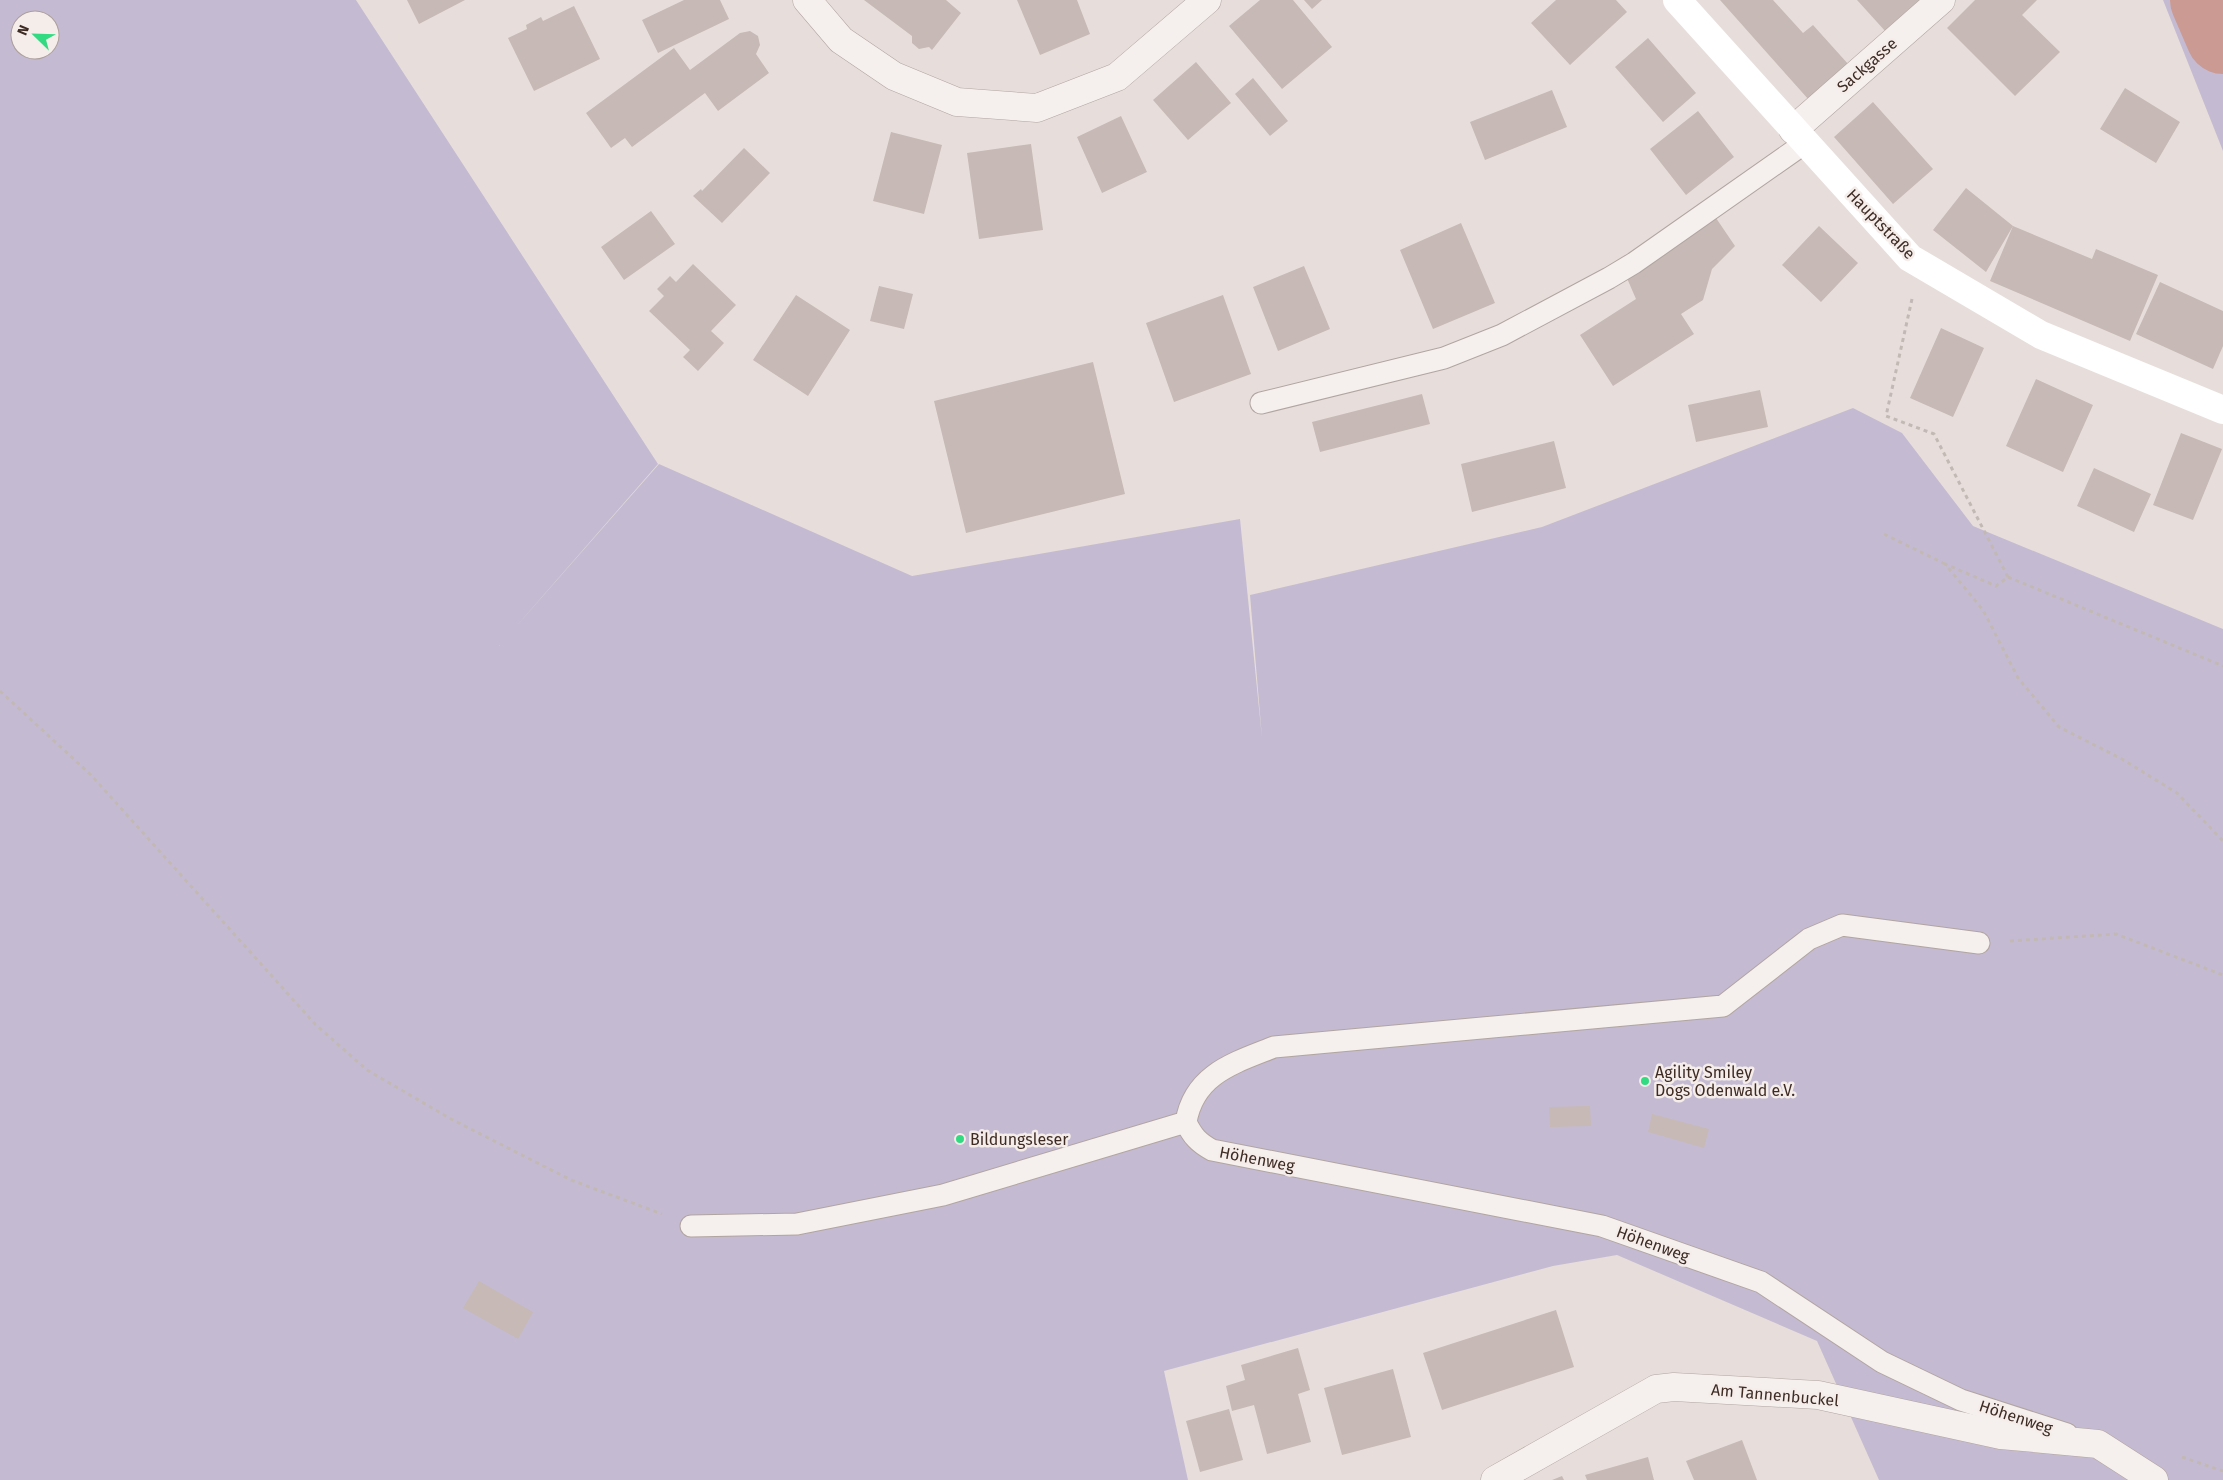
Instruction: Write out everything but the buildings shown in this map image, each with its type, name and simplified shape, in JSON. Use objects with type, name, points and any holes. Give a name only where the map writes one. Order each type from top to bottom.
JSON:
[{"type":"main road","name":"Hauptstraße","points":[[1677,0],[1910,258],[2041,335],[2223,410]]},
{"type":"street","points":[[807,0],[841,40],[894,76],[957,102],[1037,108],[1117,77],[1207,0]]},
{"type":"street","name":"Sackgasse","points":[[1799,136],[1940,0]]},
{"type":"street","name":"Am Tannenbuckel","points":[[1495,1480],[1656,1389],[1674,1387],[1818,1395],[2001,1435],[2098,1444],[2154,1480]]},
{"type":"lane","points":[[1261,403],[1444,358],[1502,335],[1634,263],[1799,136]]},
{"type":"lane","points":[[691,1226],[798,1224],[943,1195],[1186,1122],[1189,1105],[1197,1090],[1208,1080],[1232,1063],[1274,1047],[1722,1006],[1809,939],[1842,925],[1979,943]]},
{"type":"lane","name":"Höhenweg","points":[[1186,1122],[1191,1134],[1200,1143],[1212,1150],[1612,1230],[1761,1282],[1882,1362],[1961,1400],[2098,1444]]},
{"type":"path","points":[[1913,294],[1886,416],[1934,434],[2008,577],[2223,666]]},
{"type":"path","points":[[1884,534],[1945,564],[1996,586],[2008,577]]},
{"type":"path","points":[[1945,564],[1983,610],[2018,678],[2059,727],[2122,759],[2177,793],[2223,842]]},
{"type":"path","points":[[0,691],[91,775],[314,1024],[367,1070],[451,1119],[571,1180],[691,1226]]},
{"type":"path","points":[[1979,943],[2116,934],[2223,976]]},
{"type":"shaded area","points":[[0,0],[356,0],[658,464],[499,646],[659,464],[912,576],[1240,519],[1262,738],[1250,595],[1542,527],[1853,408],[1902,433],[1973,526],[2223,629],[2223,1480],[1879,1480],[1817,1341],[1617,1255],[1553,1266],[1164,1371],[1188,1480],[0,1480]]},
{"type":"shaded area","points":[[2163,0],[2223,0],[2223,151]]},
{"type":"waterway","points":[[2207,0],[2223,37]]},
{"type":"place","name":"Agility Smiley Dogs Odenwald e.V.","points":[[1645,1081]]},
{"type":"place","name":"Bildungsleser","points":[[960,1139]]}]
